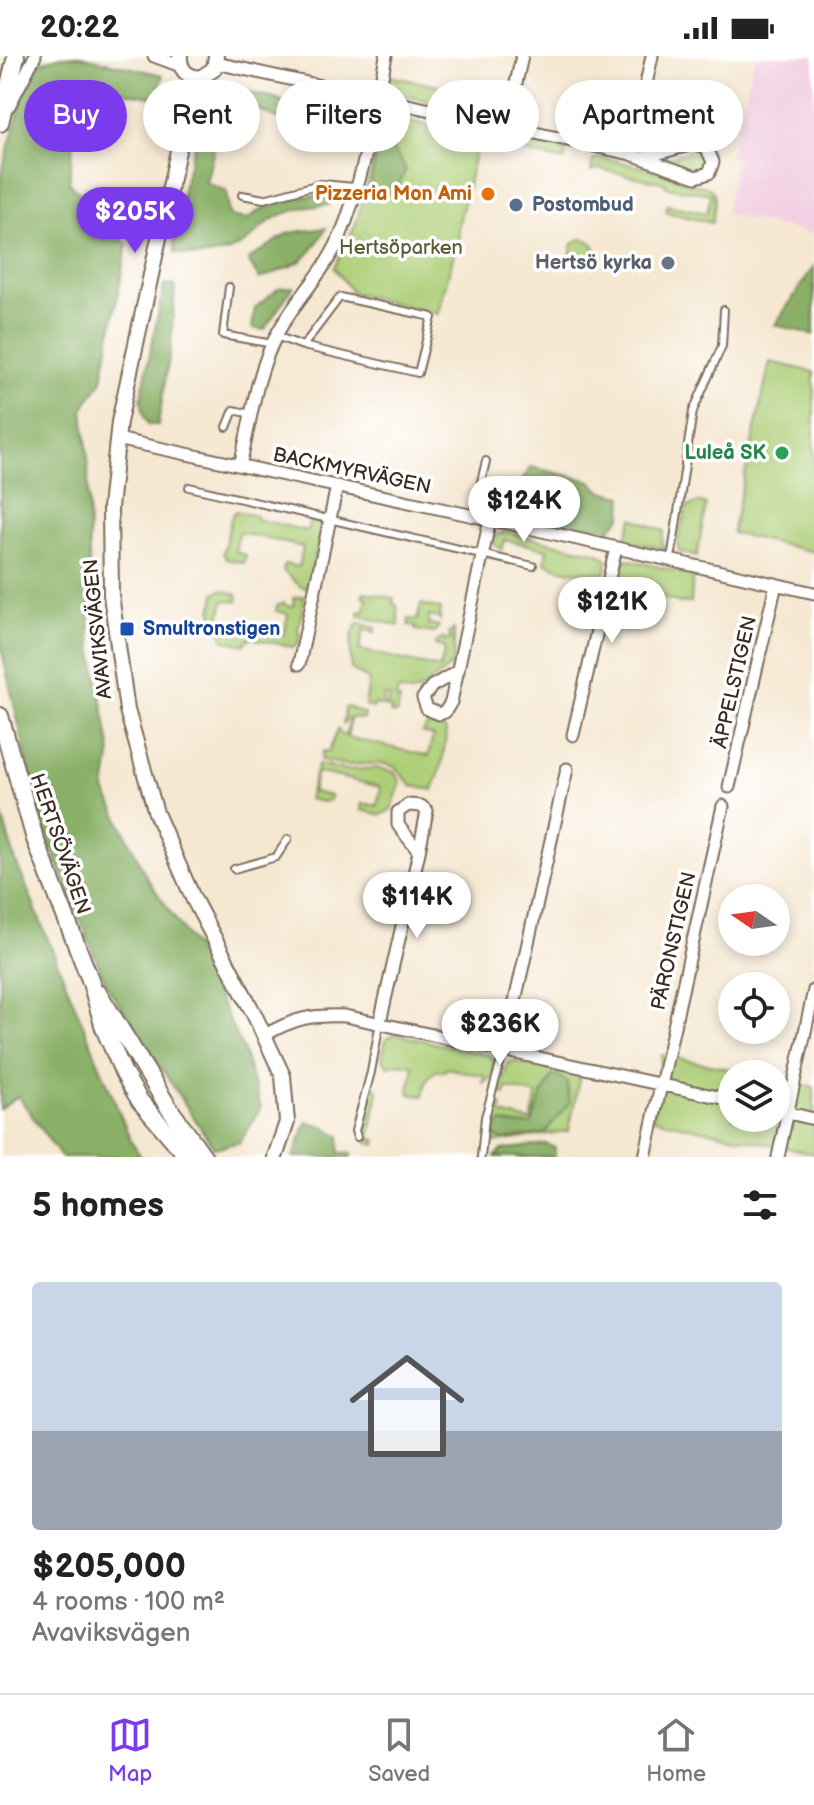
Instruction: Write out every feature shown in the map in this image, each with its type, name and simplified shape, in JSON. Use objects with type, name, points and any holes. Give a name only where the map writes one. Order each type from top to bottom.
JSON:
[{"type":"main road","points":[[0,126],[16,56]]},
{"type":"main road","name":"HERTSÖVÄGEN","points":[[0,716],[35,839],[91,982],[104,1028],[131,1087],[188,1157]]},
{"type":"main road","name":"HERTSÖVÄGEN","points":[[91,982],[119,1022],[169,1108],[204,1157]]},
{"type":"street","points":[[0,126],[35,56]]},
{"type":"street","points":[[154,56],[180,61],[194,77],[208,75],[216,60],[306,80]]},
{"type":"street","points":[[381,80],[386,56]]},
{"type":"street","points":[[517,80],[522,56]]},
{"type":"street","points":[[631,154],[652,56]]},
{"type":"street","name":"AVAVIKSVÄGEN","points":[[194,77],[129,366],[110,508],[110,579],[116,648],[133,736],[152,801],[172,853],[283,1076],[287,1122],[274,1154]]},
{"type":"street","points":[[539,132],[645,157],[663,167],[696,177],[709,173],[713,162],[706,147],[693,144],[645,157]]},
{"type":"street","points":[[240,465],[258,384],[274,340],[335,246],[364,152]]},
{"type":"street","name":"BACKMYRVÄGEN","points":[[117,439],[473,515],[814,593]]},
{"type":"street","points":[[299,664],[337,486]]},
{"type":"street","points":[[458,671],[490,519]]},
{"type":"street","points":[[573,735],[616,548]]},
{"type":"street","name":"ÄPPELSTIGEN","points":[[729,787],[776,584]]},
{"type":"street","points":[[504,1050],[567,769]]},
{"type":"street","name":"PÄRONSTIGEN","points":[[645,1157],[723,806]]},
{"type":"street","points":[[380,1022],[419,852]]},
{"type":"street","points":[[790,1081],[814,990]]},
{"type":"street","points":[[265,1035],[291,1020],[314,1015],[345,1016],[718,1097]]},
{"type":"street","points":[[790,1113],[814,1119]]},
{"type":"street","points":[[778,1157],[780,1132]]},
{"type":"lane","points":[[242,195],[264,199],[320,184],[355,187]]},
{"type":"lane","points":[[229,287],[223,335],[274,340],[418,373],[432,317],[340,297],[303,346]]},
{"type":"lane","points":[[672,553],[693,411],[722,346],[724,310]]},
{"type":"lane","points":[[227,427],[234,410],[251,414]]},
{"type":"lane","points":[[473,515],[486,461]]},
{"type":"lane","points":[[189,487],[533,566]]},
{"type":"lane","points":[[234,869],[276,857],[288,839]]},
{"type":"lane","points":[[357,1137],[355,1131],[371,1072],[380,1022]]},
{"type":"lane","points":[[481,1157],[485,1117],[504,1050]]},
{"type":"shaded area","points":[[755,56],[814,56],[814,234],[725,214],[737,159],[730,156],[731,152],[743,152],[743,104]]},
{"type":"green space","points":[[61,56],[80,56],[163,75],[162,80],[143,80],[143,96],[127,93],[127,80],[28,80],[32,65]]},
{"type":"green space","points":[[389,76],[409,80],[387,80]]},
{"type":"green space","points":[[410,80],[426,83],[426,101],[410,97]]},
{"type":"green space","points":[[24,93],[24,152],[72,152],[69,182],[127,245],[102,380],[83,409],[88,458],[90,636],[111,751],[105,790],[147,878],[196,949],[243,1050],[261,1108],[240,1142],[214,1148],[107,986],[43,828],[4,661],[0,636],[0,187]]},
{"type":"green space","points":[[260,95],[276,98],[276,118],[260,111]]},
{"type":"green space","name":"Hertsöparken","points":[[410,121],[426,125],[426,152],[475,152],[459,235],[438,314],[353,293],[334,268],[356,224],[375,152],[410,152]]},
{"type":"green space","points":[[539,143],[555,147],[555,152],[566,152],[564,161],[523,152],[539,152]]},
{"type":"green space","points":[[192,152],[213,152],[206,183],[226,191],[229,216],[248,219],[277,202],[332,194],[329,205],[299,209],[277,217],[238,247],[221,254],[193,256],[175,253],[174,238]]},
{"type":"green space","points":[[377,152],[395,152],[406,169],[400,182],[400,192],[394,195],[370,186]]},
{"type":"green space","points":[[687,152],[701,152],[705,153],[708,162],[698,172],[664,159]]},
{"type":"green space","points":[[599,157],[709,188],[715,196],[712,223],[666,212],[667,205],[707,213],[711,194],[666,187],[665,183],[599,169],[591,171],[593,160]]},
{"type":"green space","points":[[326,228],[306,256],[283,270],[259,279],[248,260],[288,233]]},
{"type":"green space","points":[[583,239],[592,242],[595,251],[592,260],[583,263],[574,260],[571,251],[574,242]]},
{"type":"green space","points":[[814,266],[814,335],[775,325]]},
{"type":"green space","points":[[164,285],[175,286],[171,345],[158,425],[149,425],[141,398]]},
{"type":"green space","points":[[293,287],[264,330],[252,328],[255,308],[279,288]]},
{"type":"green space","name":"Luleå SK","points":[[770,362],[814,372],[814,552],[732,533]]},
{"type":"green space","points":[[531,467],[591,481],[601,491],[623,496],[622,516],[604,535],[518,513],[518,489]]},
{"type":"green space","points":[[699,502],[706,505],[697,556],[679,552],[677,542],[687,507]]},
{"type":"green space","points":[[236,511],[307,531],[310,520],[323,524],[307,588],[301,587],[283,571],[285,564],[299,567],[303,547],[239,532],[235,552],[246,555],[244,563],[226,559],[223,553],[232,515]]},
{"type":"green space","points":[[633,518],[664,531],[662,542],[665,549],[625,540]]},
{"type":"green space","points":[[505,532],[599,553],[607,559],[606,573],[552,566],[545,562],[547,549],[505,540],[502,550],[492,543],[495,536]]},
{"type":"green space","points":[[626,559],[693,575],[691,603],[680,603],[617,584],[616,578]]},
{"type":"green space","points":[[221,590],[237,594],[238,602],[224,600],[220,620],[284,634],[288,614],[276,611],[277,606],[284,603],[288,607],[294,605],[293,598],[305,596],[298,644],[293,647],[250,638],[244,645],[224,640],[212,612],[215,593]]},
{"type":"green space","points":[[364,592],[394,598],[399,626],[359,616],[359,611],[364,612],[367,598],[362,596]]},
{"type":"green space","points":[[421,604],[441,609],[440,621],[429,616],[428,624],[439,626],[434,633],[415,630],[415,626],[408,625],[409,619],[417,620]]},
{"type":"green space","points":[[358,623],[376,628],[375,632],[364,630],[359,650],[440,668],[445,648],[435,643],[451,638],[449,633],[454,629],[454,663],[422,689],[411,693],[398,690],[396,699],[400,700],[397,714],[390,713],[391,708],[386,707],[390,697],[384,696],[384,706],[365,706],[369,680],[351,669],[351,639]]},
{"type":"green space","points":[[345,708],[364,714],[363,719],[351,717],[347,737],[428,756],[433,736],[422,733],[428,725],[442,726],[446,731],[445,746],[433,790],[412,786],[395,767],[381,763],[347,765],[321,760],[323,751],[329,751],[338,729],[345,735],[350,720],[347,719],[343,725]]},
{"type":"green space","points":[[318,764],[347,770],[377,768],[394,772],[401,782],[391,810],[381,815],[361,810],[362,803],[377,806],[381,787],[317,772],[312,792],[331,796],[330,800],[308,799]]},
{"type":"green space","points":[[0,809],[16,862],[131,1141],[141,1157],[61,1157],[18,1096],[0,1109]]},
{"type":"green space","points":[[395,1034],[488,1055],[495,1060],[493,1077],[483,1083],[484,1076],[446,1068],[445,1071],[431,1074],[423,1096],[410,1094],[414,1066],[399,1063],[388,1066],[382,1059],[386,1039]]},
{"type":"green space","points":[[662,1055],[718,1066],[718,1132],[790,1132],[790,1081],[814,1087],[814,1154],[653,1119]]},
{"type":"green space","points":[[513,1061],[580,1075],[569,1131],[492,1143],[490,1135],[496,1125],[494,1116],[497,1106],[502,1106],[501,1114],[531,1121],[537,1095],[507,1088],[505,1095],[500,1092],[507,1064]]},
{"type":"green space","points":[[558,1075],[567,1082],[570,1103],[545,1133],[505,1140],[494,1136],[501,1122],[532,1124],[552,1076]]},
{"type":"green space","points":[[370,1085],[376,1087],[378,1092],[369,1138],[377,1140],[376,1145],[367,1142],[362,1119]]},
{"type":"green space","points":[[307,1122],[323,1126],[340,1136],[339,1153],[351,1152],[351,1157],[293,1157]]},
{"type":"green space","points":[[546,1144],[555,1148],[555,1157],[495,1157],[502,1150]]},
{"type":"place","name":"Pizzeria Mon Ami","points":[[488,194]]},
{"type":"place","name":"Postombud","points":[[516,205]]},
{"type":"place","name":"Hertsö kyrka","points":[[668,263]]},
{"type":"place","name":"Luleå SK","points":[[782,453]]},
{"type":"place","name":"Smultronstigen","points":[[127,629]]}]
